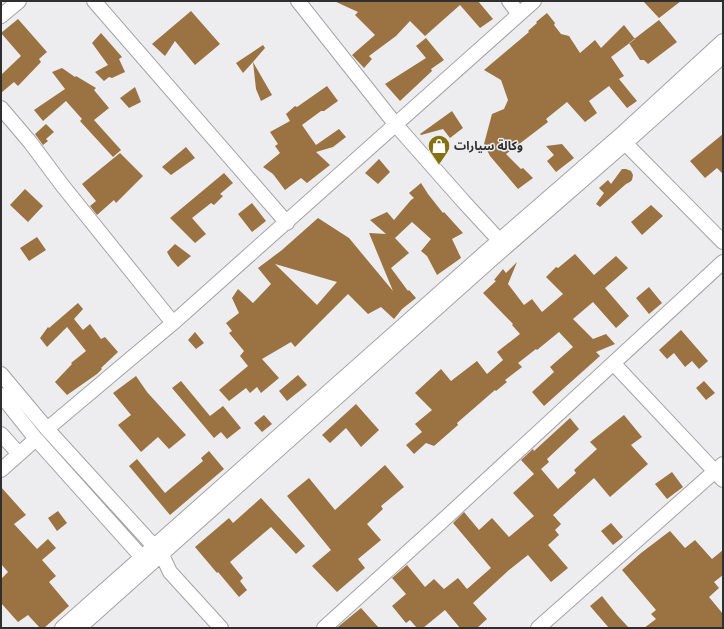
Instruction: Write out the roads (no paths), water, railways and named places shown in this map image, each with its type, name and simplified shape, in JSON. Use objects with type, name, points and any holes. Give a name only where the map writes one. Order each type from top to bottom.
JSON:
[{"type":"street","points":[[1,16],[19,1]]},
{"type":"street","points":[[94,1],[287,223]]},
{"type":"street","points":[[298,1],[396,125],[499,240]]},
{"type":"street","points":[[509,1],[520,14]]},
{"type":"street","points":[[47,429],[173,323],[287,223],[534,1]]},
{"type":"street","points":[[79,628],[158,550],[499,240],[624,132],[723,41]]},
{"type":"street","points":[[158,550],[723,56]]},
{"type":"street","points":[[1,108],[30,142],[62,185],[173,323]]},
{"type":"street","points":[[625,143],[723,242]]},
{"type":"street","points":[[324,628],[614,364],[723,262]]},
{"type":"street","points":[[538,628],[720,472],[614,364]]},
{"type":"street","points":[[1,374],[47,429],[158,550],[170,572],[220,628]]},
{"type":"street","points":[[1,395],[36,439],[146,561],[170,572]]},
{"type":"street","points":[[1,434],[19,454]]},
{"type":"street","points":[[1,470],[36,439]]},
{"type":"street","points":[[62,628],[146,561]]},
{"type":"place","name":"وكالة سيارات","points":[[439,166]]}]
